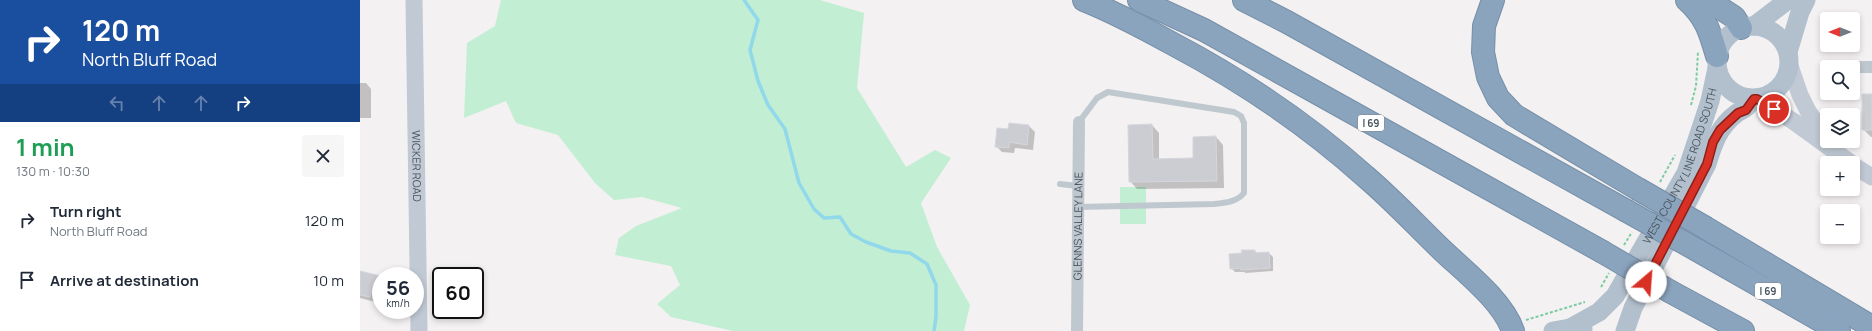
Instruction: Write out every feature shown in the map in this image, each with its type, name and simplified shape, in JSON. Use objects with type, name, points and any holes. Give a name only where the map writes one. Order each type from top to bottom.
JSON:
[{"type":"highway","points":[[1084,0],[1146,29],[1210,63],[1258,92],[1326,142],[1367,177],[1485,292],[1504,314],[1513,331]]},
{"type":"highway","name":"I 69","points":[[1139,0],[1204,30],[1743,331]]},
{"type":"highway","name":"I 69","points":[[1244,0],[1294,26],[1697,250],[1839,331]]},
{"type":"highway","points":[[1493,0],[1484,26],[1483,52],[1488,77],[1498,98],[1514,115],[1872,327]]},
{"type":"highway","points":[[1687,0],[1699,10],[1707,24],[1717,62]]},
{"type":"highway","points":[[1710,0],[1747,27]]},
{"type":"main road","points":[[1788,0],[1747,27],[1730,34],[1722,44],[1717,62],[1720,78],[1726,87],[1743,98],[1755,99],[1776,91],[1783,83],[1788,73],[1789,57],[1800,12],[1806,0]]},
{"type":"main road","points":[[1747,27],[1765,28],[1775,33],[1783,41],[1789,57]]},
{"type":"main road","name":"WEST COUNTY LINE ROAD SOUTH","points":[[1570,330],[1599,312],[1615,296],[1686,173],[1710,101],[1717,62]]},
{"type":"main road","name":"WEST COUNTY LINE ROAD SOUTH","points":[[1625,331],[1633,308],[1707,164],[1716,136],[1738,113],[1746,110],[1755,99]]},
{"type":"street","name":"WICKER ROAD","points":[[414,0],[419,331]]},
{"type":"street","points":[[1789,57],[1800,95],[1820,129]]},
{"type":"street","points":[[1860,67],[1872,67]]},
{"type":"street","points":[[1755,99],[1820,138]]},
{"type":"street","name":"GLENNS VALLEY LANE","points":[[1077,331],[1079,122]]},
{"type":"street","points":[[1834,148],[1843,156]]},
{"type":"street","points":[[1860,169],[1872,177]]},
{"type":"lane","points":[[1078,207],[1214,204],[1236,200],[1241,198],[1244,193],[1244,123],[1241,116],[1234,112],[1108,92],[1097,98],[1079,122]]},
{"type":"lane","points":[[1060,184],[1078,186]]},
{"type":"green space","points":[[501,0],[820,0],[864,13],[857,88],[906,167],[935,150],[951,158],[921,203],[937,247],[970,305],[964,331],[733,331],[671,317],[657,304],[680,285],[671,266],[615,255],[619,238],[636,226],[682,208],[642,197],[614,200],[595,183],[558,135],[516,123],[506,101],[464,118],[467,43],[495,26]]},
{"type":"green space","points":[[1120,187],[1146,187],[1146,224],[1120,224]]},
{"type":"building","points":[[1862,94],[1872,94],[1872,130],[1862,130]]},
{"type":"building","points":[[1009,123],[1029,125],[1027,145],[1009,142],[1009,148],[995,147],[997,128],[1008,129]]},
{"type":"building","points":[[1152,124],[1153,159],[1193,158],[1193,137],[1216,136],[1217,181],[1129,182],[1128,125]]},
{"type":"building","points":[[1241,250],[1255,250],[1255,253],[1269,252],[1270,268],[1241,270],[1241,268],[1230,269],[1229,254],[1242,253]]},
{"type":"building","points":[[360,271],[372,274],[372,291],[370,297],[360,295]]},
{"type":"waterway","points":[[744,0],[758,20],[750,50],[758,81],[768,105],[785,129],[799,183],[814,209],[824,218],[840,217],[851,234],[866,242],[891,251],[910,253],[927,264],[936,285],[936,317],[934,331]]},
{"type":"route","points":[[1646,282],[1707,164],[1713,142],[1720,130],[1738,113],[1746,110],[1754,99],[1757,99],[1774,109]]}]
